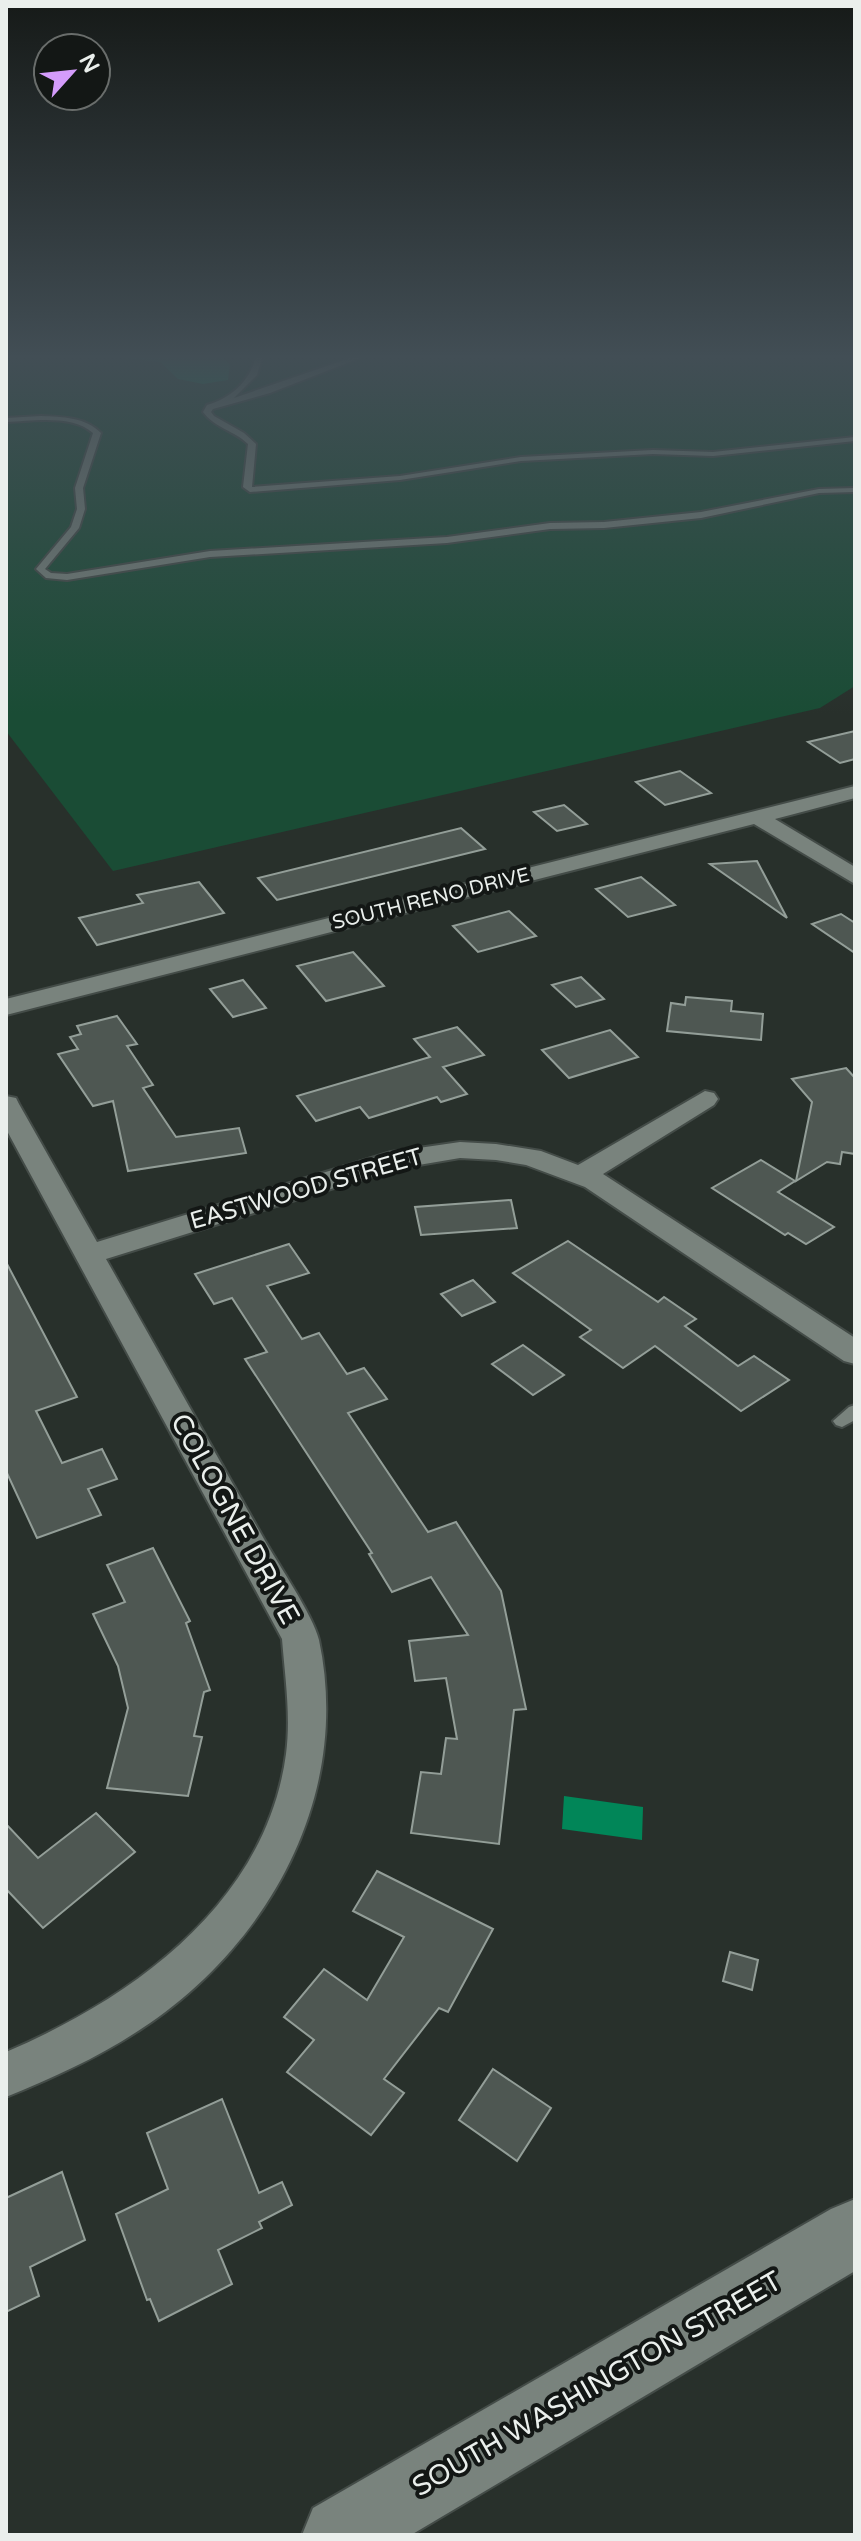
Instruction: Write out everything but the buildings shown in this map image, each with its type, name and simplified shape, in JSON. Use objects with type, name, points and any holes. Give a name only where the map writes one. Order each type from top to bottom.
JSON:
[{"type":"street","name":"SOUTH RENO DRIVE","points":[[6,1007],[855,792]]},
{"type":"street","points":[[757,817],[855,877]]},
{"type":"street","points":[[582,1175],[705,1099]]},
{"type":"street","name":"COLOGNE DRIVE","points":[[6,1104],[300,1638],[306,1707],[306,1757],[295,1808],[273,1860],[241,1911],[198,1959],[146,2002],[87,2039],[6,2075]]},
{"type":"street","name":"EASTWOOD STREET","points":[[89,1254],[391,1161],[425,1153],[496,1152],[531,1157],[582,1175],[855,1353]]},
{"type":"street","name":"SOUTH WASHINGTON STREET","points":[[340,2535],[855,2233]]},
{"type":"lane","points":[[83,477],[79,488],[81,509],[75,528],[40,569],[49,576],[67,577],[210,554],[447,540],[550,526],[604,525],[687,517],[756,506],[819,491],[855,490]]},
{"type":"lane","points":[[248,477],[247,487],[250,490],[409,477]]},
{"type":"shaded area","points":[[6,477],[855,477],[855,686],[820,708],[113,871],[6,731]]},
{"type":"shaded area","points":[[564,1796],[643,1807],[642,1840],[562,1829]]}]
